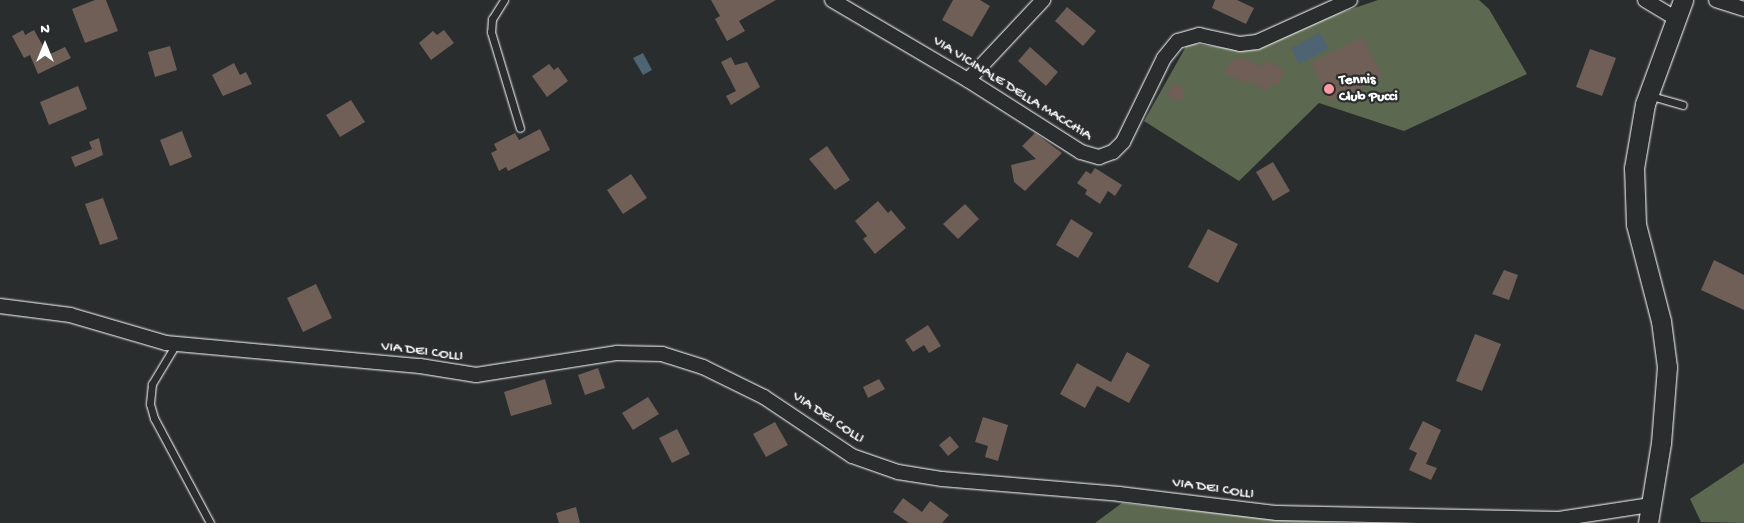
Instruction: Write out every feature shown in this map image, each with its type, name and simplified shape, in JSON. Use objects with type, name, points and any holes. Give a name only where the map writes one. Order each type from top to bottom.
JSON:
[{"type":"main road","points":[[1649,514],[1664,418],[1667,367],[1663,333],[1639,240],[1634,202],[1636,150],[1648,95],[1683,0]]},
{"type":"street","name":"VIA VICINALE DELLA MACCHIA","points":[[832,0],[968,80],[1081,152],[1104,156],[1123,142],[1164,58],[1178,41],[1199,35],[1240,44],[1257,42],[1350,0]]},
{"type":"street","points":[[1645,0],[1675,18]]},
{"type":"street","points":[[1716,0],[1744,9]]},
{"type":"street","points":[[968,80],[1039,1]]},
{"type":"street","name":"VIA DEI COLLI","points":[[0,306],[63,313],[140,338],[176,344],[420,366],[476,375],[617,353],[662,354],[703,367],[764,397],[852,456],[898,472],[942,480],[1119,494],[1277,513],[1559,519],[1649,514]]},
{"type":"lane","points":[[504,0],[492,19],[491,32],[520,128]]},
{"type":"lane","points":[[1648,95],[1683,105]]},
{"type":"lane","points":[[176,344],[152,384],[150,404],[154,418],[210,523]]},
{"type":"green space","name":"Tennis Club Pucci","points":[[1378,0],[1479,0],[1489,9],[1527,74],[1404,131],[1319,103],[1239,181],[1144,121],[1188,43],[1234,49]]},
{"type":"green space","points":[[1744,463],[1744,523],[1701,522],[1690,499]]},
{"type":"green space","points":[[1122,503],[1282,520],[1347,523],[1095,523]]},
{"type":"water","points":[[1320,33],[1329,48],[1299,64],[1291,48]]},
{"type":"water","points":[[643,53],[652,70],[643,75],[633,58]]},
{"type":"building","points":[[95,0],[106,0],[118,31],[85,43],[72,9]]},
{"type":"building","points":[[711,0],[776,0],[739,21],[745,31],[727,41],[715,19],[720,16]]},
{"type":"building","points":[[953,0],[980,0],[990,6],[972,37],[942,20]]},
{"type":"building","points":[[1215,0],[1237,0],[1254,8],[1246,24],[1212,8]]},
{"type":"building","points":[[1067,7],[1096,31],[1083,46],[1055,21]]},
{"type":"building","points":[[23,30],[25,35],[34,30],[48,55],[65,47],[71,58],[38,74],[30,55],[24,58],[12,36]]},
{"type":"building","points":[[444,30],[454,43],[431,60],[419,43],[433,31],[437,35]]},
{"type":"building","points":[[1363,37],[1382,77],[1337,102],[1336,98],[1329,101],[1311,63]]},
{"type":"building","points":[[170,46],[177,70],[155,77],[148,52]]},
{"type":"building","points":[[1030,47],[1058,72],[1046,86],[1018,61]]},
{"type":"building","points":[[1590,49],[1616,58],[1602,96],[1576,87]]},
{"type":"building","points":[[1239,56],[1262,67],[1266,60],[1285,70],[1277,86],[1272,83],[1267,91],[1247,80],[1245,84],[1224,73],[1232,59],[1236,61]]},
{"type":"building","points":[[731,57],[735,65],[747,62],[760,87],[731,105],[726,96],[736,91],[721,62]]},
{"type":"building","points":[[234,63],[240,75],[246,72],[252,84],[223,96],[212,75]]},
{"type":"building","points":[[549,64],[554,70],[558,67],[568,81],[547,97],[532,76]]},
{"type":"building","points":[[1174,83],[1186,90],[1180,102],[1167,96]]},
{"type":"building","points":[[78,86],[87,109],[49,125],[40,102]]},
{"type":"building","points":[[351,100],[365,122],[340,137],[326,115]]},
{"type":"building","points":[[540,129],[550,150],[508,171],[506,167],[499,171],[491,153],[497,150],[494,144],[515,133],[519,140]]},
{"type":"building","points":[[182,131],[192,157],[170,166],[160,140]]},
{"type":"building","points":[[1035,133],[1062,153],[1025,191],[1014,182],[1011,165],[1036,159],[1022,146]]},
{"type":"building","points":[[99,138],[103,155],[75,167],[71,157],[92,149],[89,142]]},
{"type":"building","points":[[827,146],[850,180],[835,190],[809,159]]},
{"type":"building","points":[[1273,162],[1290,191],[1273,201],[1256,172]]},
{"type":"building","points":[[1095,168],[1122,185],[1115,196],[1108,191],[1100,204],[1085,194],[1087,190],[1077,183],[1086,171],[1091,174]]},
{"type":"building","points":[[631,174],[647,198],[623,214],[607,190]]},
{"type":"building","points":[[103,198],[118,239],[100,245],[85,204]]},
{"type":"building","points":[[878,201],[888,213],[891,210],[906,228],[875,254],[863,239],[867,236],[855,221]]},
{"type":"building","points":[[965,204],[979,219],[958,239],[943,224]]},
{"type":"building","points":[[1071,219],[1093,233],[1078,258],[1056,245]]},
{"type":"building","points":[[1208,229],[1238,244],[1218,283],[1188,267]]},
{"type":"building","points":[[1714,260],[1744,275],[1744,310],[1701,290]]},
{"type":"building","points":[[1504,270],[1518,275],[1509,300],[1492,294]]},
{"type":"building","points":[[316,284],[332,318],[303,332],[287,298]]},
{"type":"building","points":[[928,325],[941,346],[929,353],[924,345],[913,352],[905,340]]},
{"type":"building","points":[[1475,334],[1501,344],[1482,391],[1456,381]]},
{"type":"building","points":[[1127,352],[1150,365],[1129,403],[1097,386],[1085,408],[1060,394],[1077,363],[1111,382]]},
{"type":"building","points":[[598,368],[605,388],[585,395],[578,375]]},
{"type":"building","points":[[545,379],[552,404],[511,416],[504,392]]},
{"type":"building","points":[[879,379],[885,389],[868,398],[863,387]]},
{"type":"building","points":[[648,397],[659,414],[633,430],[622,413]]},
{"type":"building","points":[[983,417],[1008,425],[998,461],[985,457],[988,446],[975,442]]},
{"type":"building","points":[[1423,421],[1441,430],[1426,464],[1437,468],[1431,480],[1409,470],[1417,453],[1409,449]]},
{"type":"building","points":[[775,422],[788,445],[766,457],[753,434]]},
{"type":"building","points":[[677,429],[690,454],[672,463],[659,438]]},
{"type":"building","points":[[950,436],[959,447],[948,456],[939,445]]},
{"type":"building","points":[[903,498],[922,512],[930,501],[949,515],[942,523],[909,523],[893,512]]},
{"type":"building","points":[[576,507],[580,523],[559,523],[556,513]]},
{"type":"place","name":"Tennis Club Pucci","points":[[1329,89]]}]
